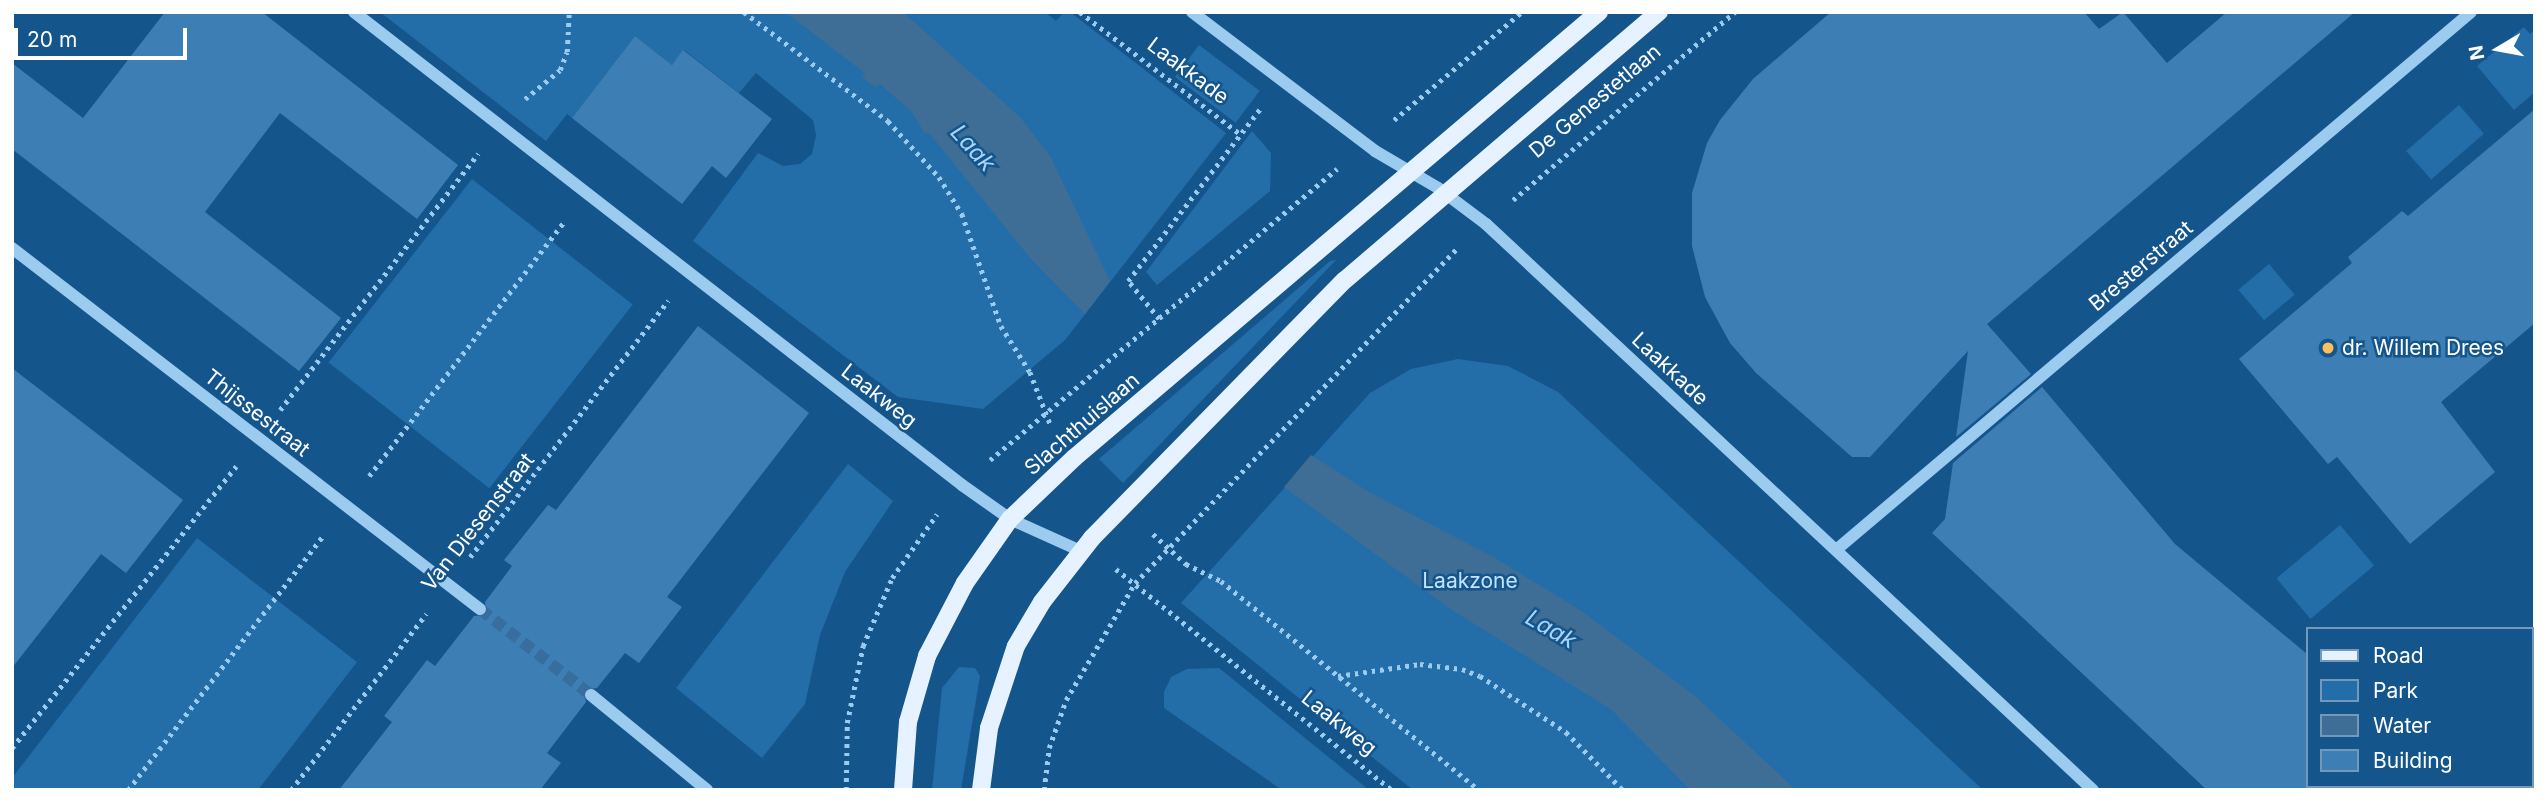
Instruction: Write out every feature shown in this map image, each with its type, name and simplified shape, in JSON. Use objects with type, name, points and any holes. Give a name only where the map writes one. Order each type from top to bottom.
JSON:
[{"type":"main road","points":[[1411,172],[1600,12]]},
{"type":"main road","name":"De Genestetlaan","points":[[1446,194],[1660,12]]},
{"type":"main road","name":"Slachthuislaan","points":[[903,790],[908,722],[927,656],[965,583],[1010,519],[1074,458],[1411,172]]},
{"type":"main road","points":[[981,790],[989,728],[1016,646],[1081,551],[1314,310],[1446,194]]},
{"type":"street","name":"Laakweg","points":[[354,12],[1010,519],[1081,551]]},
{"type":"street","name":"Laakkade","points":[[1192,12],[1366,144],[1446,194],[1486,224],[2093,790]]},
{"type":"street","name":"Bresterstraat","points":[[1836,550],[2471,12]]},
{"type":"street","name":"Thijssestraat","points":[[12,248],[480,609]]},
{"type":"street","points":[[591,695],[706,790]]},
{"type":"path","points":[[500,126],[560,70],[567,52],[569,12]]},
{"type":"path","points":[[744,12],[888,121],[939,177],[966,223],[1001,326],[1030,372],[1045,413],[1074,458]]},
{"type":"path","name":"Laakkade","points":[[1080,12],[1240,134]]},
{"type":"path","points":[[1366,144],[1522,12]]},
{"type":"path","name":"De Genestetlaan","points":[[1486,224],[1735,12]]},
{"type":"path","points":[[1159,319],[1128,281],[1262,106],[1271,114]]},
{"type":"path","points":[[1329,160],[1339,167]]},
{"type":"path","points":[[1044,790],[1049,748],[1066,700],[1135,583],[1166,547],[1444,259],[1486,224]]},
{"type":"path","name":"Van Diesenstraat","points":[[290,790],[689,272]]},
{"type":"path","name":"Laakweg","points":[[1123,505],[1166,547],[1221,581],[1479,790]]},
{"type":"path","name":"Laakweg","points":[[1081,551],[1135,583],[1392,790]]},
{"type":"path","points":[[1338,676],[1420,664],[1462,669],[1566,732],[1623,790]]},
{"type":"green space","points":[[380,12],[1045,12],[1056,21],[1064,12],[1070,12],[1226,133],[1065,340],[983,409],[898,397],[693,241],[758,153],[783,166],[800,164],[812,154],[816,135],[813,120],[756,73],[739,93],[684,50],[672,65],[635,36],[572,118],[567,114],[546,141]]},
{"type":"green space","points":[[2524,27],[2530,34],[2535,30],[2535,92],[2514,110],[2477,66]]},
{"type":"green space","points":[[1199,45],[1260,91],[1236,123],[1175,77]]},
{"type":"green space","points":[[2459,105],[2484,134],[2431,180],[2406,151]]},
{"type":"green space","points":[[1252,131],[1271,153],[1270,191],[1157,285],[1146,272]]},
{"type":"green space","points":[[472,179],[633,305],[489,488],[329,363]]},
{"type":"green space","points":[[1336,260],[1123,483],[1099,459],[1330,261]]},
{"type":"green space","points":[[2269,264],[2295,295],[2264,320],[2238,290]]},
{"type":"green space","name":"Laakzone","points":[[1458,359],[1508,366],[1558,392],[1983,790],[1413,790],[1181,603],[1370,393],[1411,369]]},
{"type":"green space","points":[[848,464],[893,501],[845,572],[820,635],[805,704],[762,758],[676,688]]},
{"type":"green space","points":[[2340,525],[2374,566],[2310,619],[2276,578]]},
{"type":"green space","points":[[197,538],[357,662],[258,790],[12,790],[12,778]]},
{"type":"green space","points":[[959,667],[975,668],[980,676],[961,790],[932,790],[942,688]]},
{"type":"green space","points":[[1219,668],[1369,790],[1282,790],[1164,708],[1164,692],[1171,677],[1187,669]]},
{"type":"water","name":"Laak","points":[[785,12],[903,12],[1020,117],[1050,156],[1110,281],[1085,314],[1031,259],[930,134],[924,132],[912,112],[880,84],[875,87],[862,77],[865,73]]},
{"type":"water","name":"Laak","points":[[1311,455],[1369,492],[1495,558],[1580,610],[1695,696],[1796,790],[1690,790],[1612,710],[1449,608],[1284,487]]},
{"type":"building","points":[[165,12],[262,12],[458,165],[417,219],[280,113],[205,212],[341,318],[299,371],[12,149],[12,63],[83,118]]},
{"type":"building","points":[[1831,12],[2084,12],[2099,29],[2123,12],[2167,63],[2227,12],[2355,12],[1987,324],[2031,374],[1956,437],[1968,351],[1870,457],[1852,457],[1756,373],[1730,343],[1705,297],[1692,246],[1692,193],[1707,143],[1720,120],[1753,79]]},
{"type":"building","points":[[635,36],[672,65],[683,50],[772,119],[726,178],[712,166],[682,204],[572,118]]},
{"type":"building","points":[[2535,109],[2535,323],[2441,402],[2495,472],[2410,544],[2337,457],[2328,464],[2239,359],[2352,263],[2348,257],[2402,211],[2408,216]]},
{"type":"building","points":[[698,326],[809,413],[667,597],[682,607],[639,663],[625,653],[597,688],[584,690],[586,702],[547,753],[561,763],[540,790],[339,790],[392,722],[384,716],[427,660],[435,666],[474,616],[486,615],[485,602],[512,566],[504,560],[548,505],[556,510]]},
{"type":"building","points":[[12,368],[183,500],[126,573],[101,554],[12,668]]},
{"type":"building","points":[[2042,387],[2175,544],[2306,653],[2307,790],[2207,790],[1932,533],[1945,519],[1953,463]]},
{"type":"tunnel","points":[[480,609],[591,695]]},
{"type":"place","name":"dr. Willem Drees","points":[[2328,348]]}]
